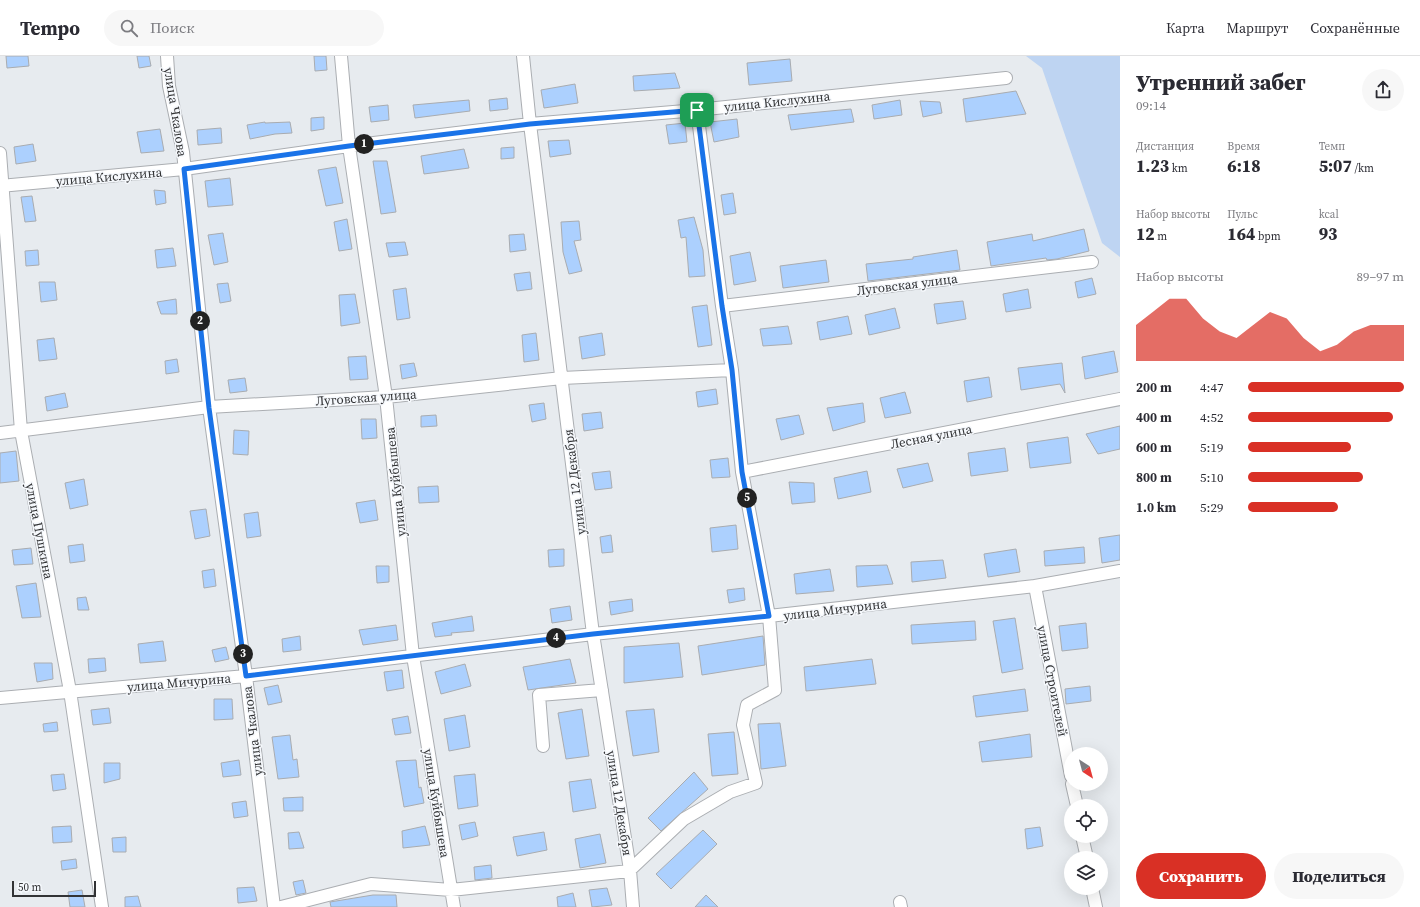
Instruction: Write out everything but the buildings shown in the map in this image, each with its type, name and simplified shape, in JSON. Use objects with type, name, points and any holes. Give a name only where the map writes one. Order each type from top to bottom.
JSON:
[{"type":"street","name":"улица Чкалова","points":[[167,56],[169,86],[183,152],[209,408],[246,676],[274,907]]},
{"type":"street","name":"улица Куйбышева","points":[[341,56],[349,146],[386,397],[413,656],[454,907]]},
{"type":"street","name":"улица 12 Декабря","points":[[523,56],[530,124],[593,634],[630,870],[633,907]]},
{"type":"street","name":"улица Кислухина","points":[[2,186],[184,169],[349,146],[530,124],[697,110],[1006,78]]},
{"type":"street","points":[[281,907],[371,884],[451,890],[630,870],[684,819],[730,792],[756,782],[743,725],[747,705],[776,690],[769,616],[742,472],[732,370],[722,306],[697,110]]},
{"type":"street","name":"улица Пушкина","points":[[0,153],[21,431],[70,691],[102,907]]},
{"type":"street","name":"Луговская улица","points":[[722,306],[1092,262]]},
{"type":"street","name":"Луговская улица","points":[[0,433],[209,408],[386,397],[562,378],[732,370]]},
{"type":"street","name":"Лесная улица","points":[[742,472],[1120,399]]},
{"type":"street","name":"улица Мичурина","points":[[0,698],[246,676],[593,634],[1035,586],[1120,571]]},
{"type":"street","name":"улица Строителей","points":[[1035,586],[1066,747]]},
{"type":"street","points":[[543,746],[539,695],[602,690]]},
{"type":"street","points":[[1093,895],[1096,907]]},
{"type":"shaded area","points":[[1026,56],[1120,56],[1120,257],[1102,243],[1042,68]]},
{"type":"route","points":[[697,110],[722,306],[732,370],[742,472],[769,616],[593,634],[246,676],[209,408],[184,169],[349,146],[530,124],[697,110]]}]
